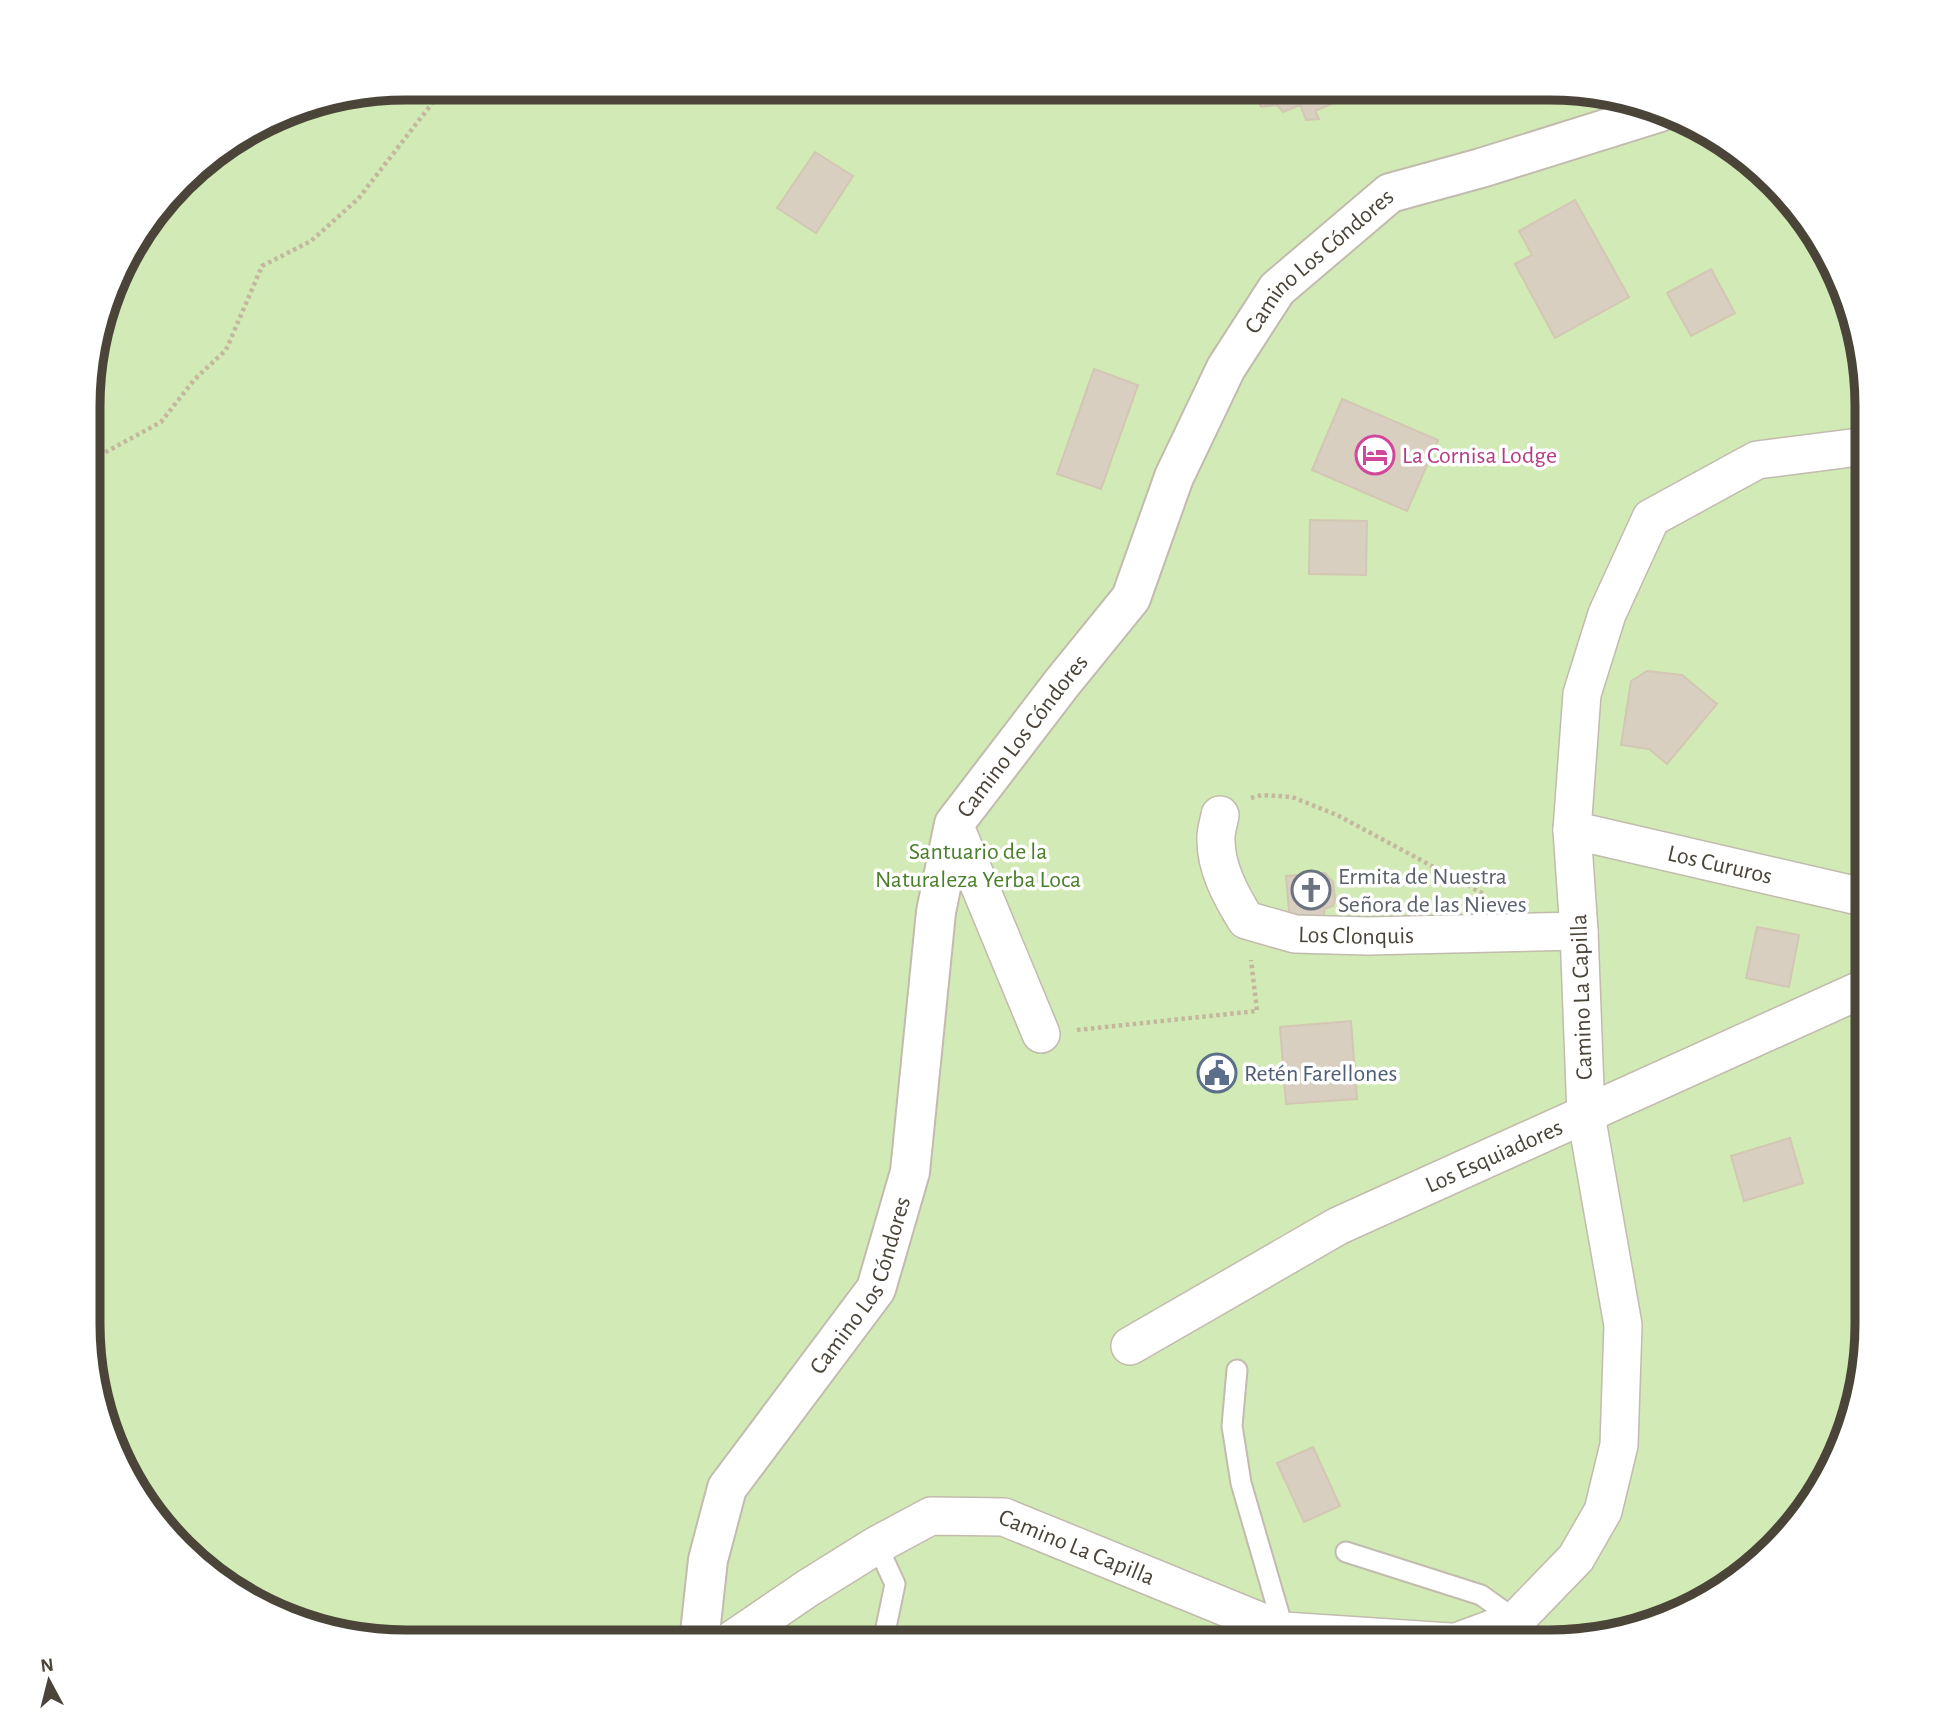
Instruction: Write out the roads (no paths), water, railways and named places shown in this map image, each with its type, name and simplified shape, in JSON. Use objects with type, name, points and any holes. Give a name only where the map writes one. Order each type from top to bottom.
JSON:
[{"type":"street","name":"Camino Los Cóndores","points":[[700,1630],[708,1560],[727,1489],[876,1289],[910,1172],[936,912],[954,824],[1131,598],[1174,477],[1226,368],[1277,289],[1390,192],[1480,168],[1648,116]]},
{"type":"street","name":"Camino La Capilla","points":[[1527,1630],[1576,1559],[1603,1511],[1619,1445],[1623,1325],[1586,1115],[1572,830],[1581,694],[1607,614],[1651,519],[1757,460],[1855,448]]},
{"type":"street","name":"Los Clonquis","points":[[1220,815],[1216,838],[1219,858],[1229,893],[1246,920],[1295,934],[1368,936],[1579,931]]},
{"type":"street","points":[[954,824],[1041,1034]]},
{"type":"street","name":"Los Cururos","points":[[1572,830],[1855,895]]},
{"type":"street","name":"Los Esquiadores","points":[[1130,1346],[1338,1226],[1855,992]]},
{"type":"street","name":"Camino La Capilla","points":[[757,1630],[808,1588],[877,1545],[931,1516],[1004,1517],[1282,1630]]},
{"type":"lane","points":[[1237,1370],[1233,1426],[1241,1483],[1284,1630]]},
{"type":"lane","points":[[877,1545],[895,1584],[885,1630]]},
{"type":"lane","points":[[1346,1552],[1481,1595],[1525,1630]]},
{"type":"place","name":"La Cornisa Lodge","points":[[1375,455]]},
{"type":"place","name":"Ermita de Nuestra Señora de las Nieves","points":[[1311,890]]},
{"type":"place","name":"Retén Farellones","points":[[1217,1073]]},
{"type":"park label","name":"Santuario de la Naturaleza Yerba Loca","points":[[978,865]]}]
